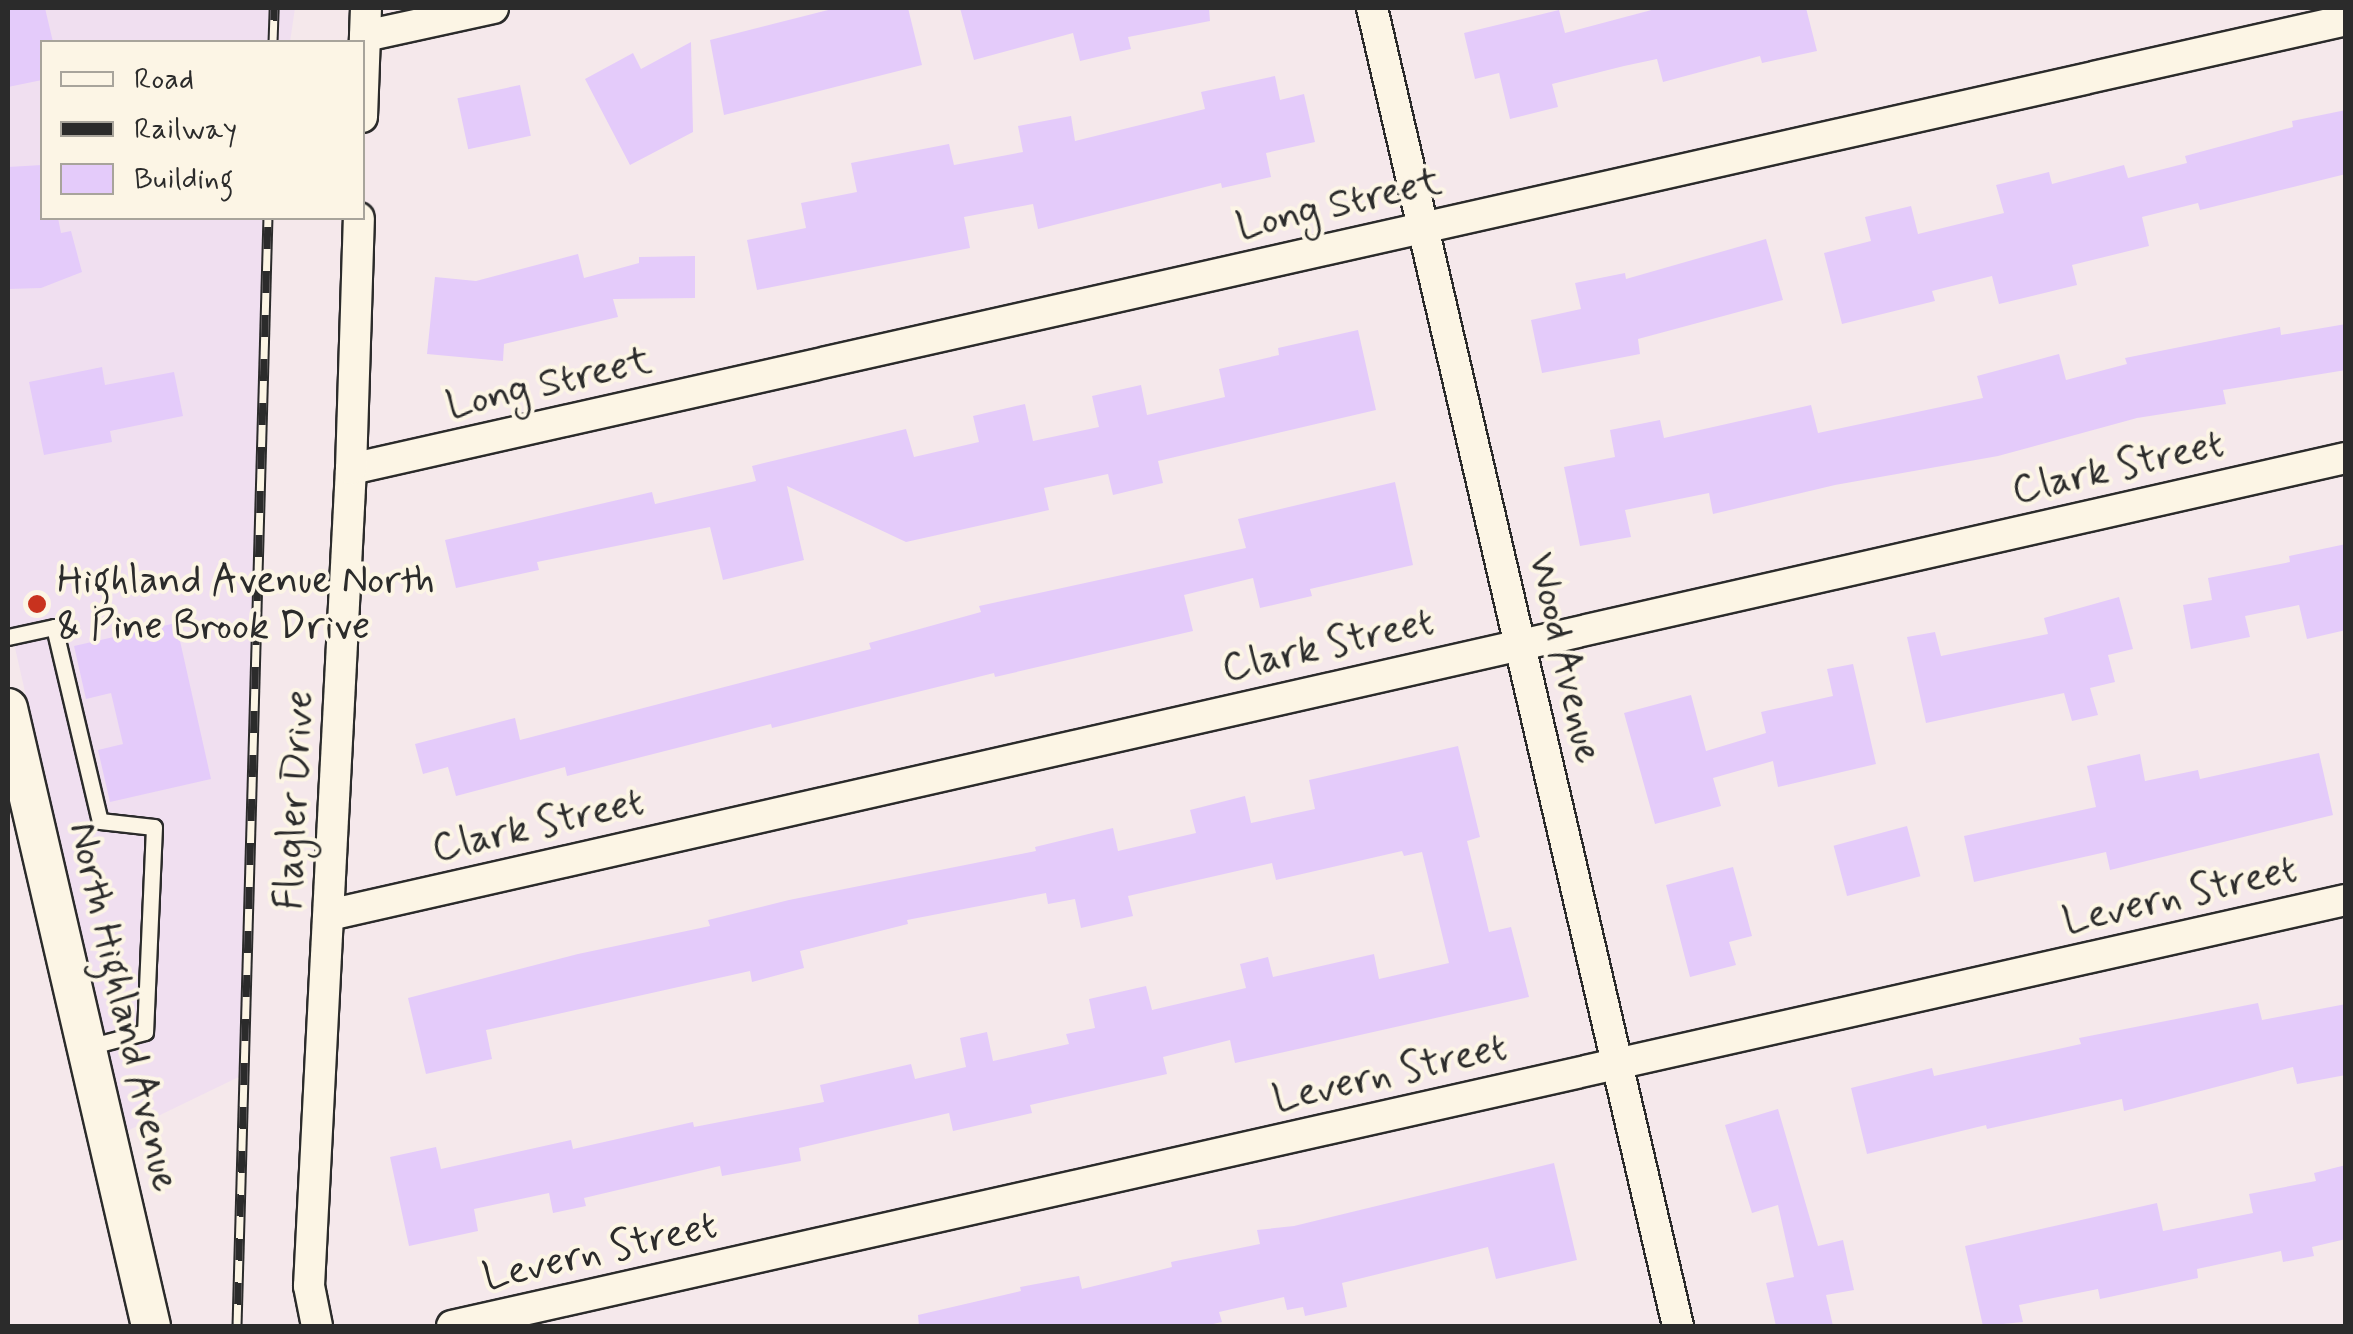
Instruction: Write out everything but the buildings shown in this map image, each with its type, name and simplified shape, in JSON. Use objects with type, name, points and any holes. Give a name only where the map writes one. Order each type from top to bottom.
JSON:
[{"type":"street","points":[[366,22],[493,8]]},
{"type":"street","name":"Wood Avenue","points":[[1372,8],[1678,1326]]},
{"type":"street","name":"Long Street","points":[[351,469],[2346,20]]},
{"type":"street","name":"Flagler Drive","points":[[317,1326],[309,1286],[351,469],[359,220]]},
{"type":"street","name":"Clark Street","points":[[329,914],[2346,458]]},
{"type":"street","name":"North Highland Avenue","points":[[8,708],[151,1326]]},
{"type":"street","name":"Levern Street","points":[[452,1326],[2346,900]]},
{"type":"lane","points":[[8,637],[54,627],[100,821],[154,827],[145,1032],[87,1047]]},
{"type":"shaded area","points":[[8,8],[295,8],[290,40],[40,40],[40,220],[263,220],[249,1072],[125,1132],[8,617]]},
{"type":"railway","points":[[273,40],[274,8]]},
{"type":"railway","points":[[237,1326],[268,220]]},
{"type":"place","name":"Highland Avenue North & Pine Brook Drive","points":[[37,604]]}]
